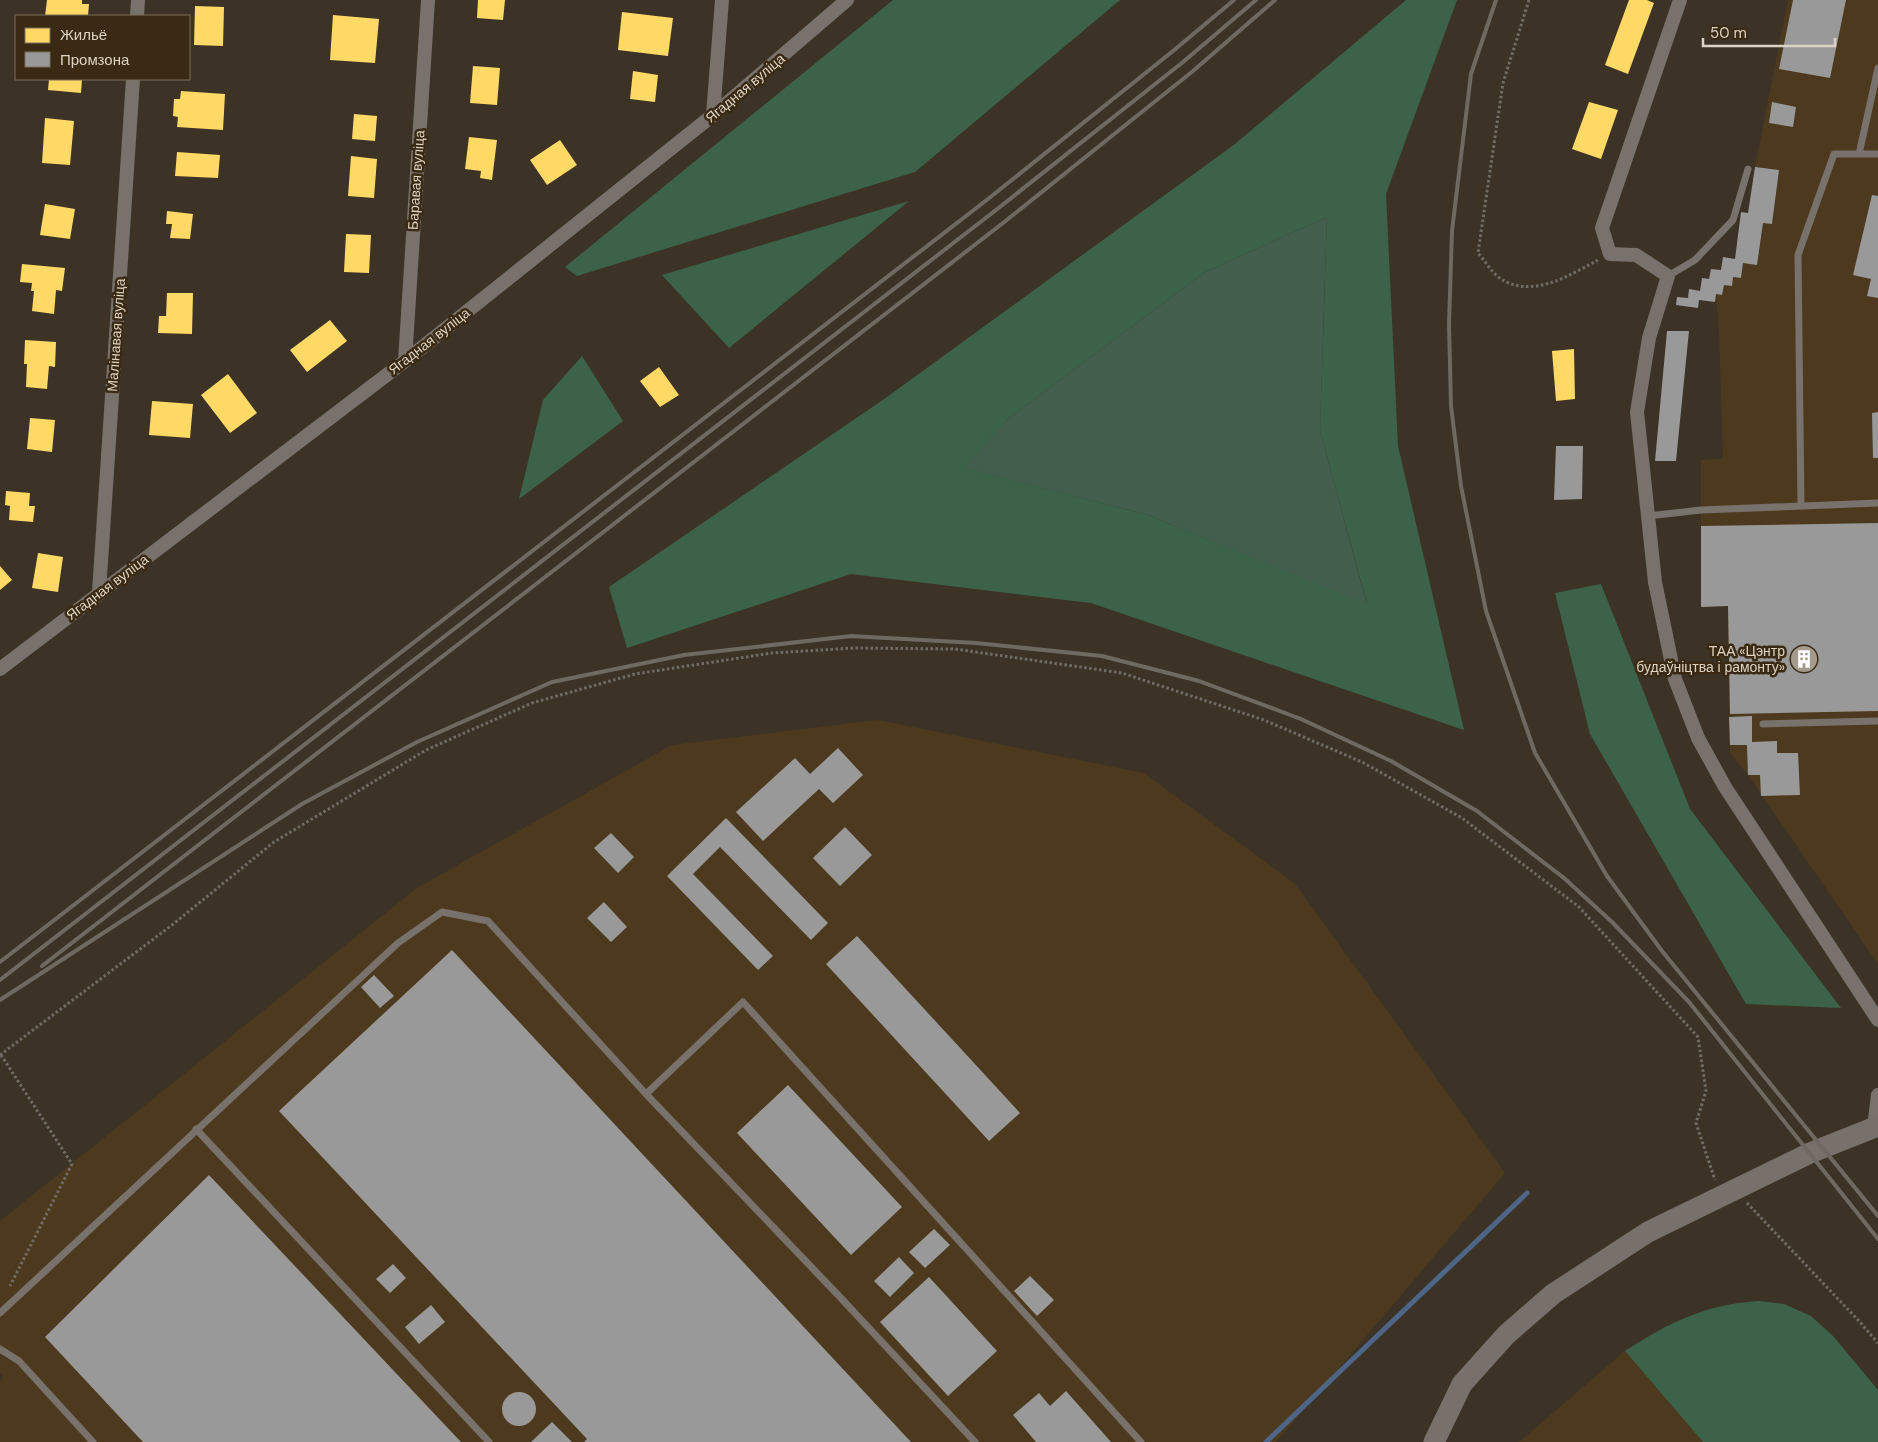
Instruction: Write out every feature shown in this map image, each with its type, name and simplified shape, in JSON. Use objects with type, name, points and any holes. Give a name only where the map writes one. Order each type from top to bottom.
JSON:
[{"type":"main road","points":[[1434,1442],[1462,1384],[1506,1334],[1552,1294],[1648,1232],[1810,1153],[1876,1127]]},
{"type":"street","points":[[137,15],[138,0]]},
{"type":"street","name":"Баравая вуліца","points":[[405,361],[428,0]]},
{"type":"street","points":[[714,115],[722,0]]},
{"type":"street","name":"Ягадная вуліца","points":[[0,669],[405,361],[714,115],[847,0]]},
{"type":"street","points":[[1680,0],[1602,228],[1610,254],[1636,255],[1668,276],[1649,338],[1637,412],[1655,582],[1675,679],[1698,738],[1725,787],[1878,1020]]},
{"type":"street","name":"Малінавая вуліца","points":[[99,592],[133,80]]},
{"type":"street","points":[[1876,1127],[1878,1095]]},
{"type":"lane","points":[[1860,154],[1878,68]]},
{"type":"lane","points":[[1801,506],[1798,255],[1834,154],[1878,154]]},
{"type":"lane","points":[[1668,276],[1695,260],[1733,220],[1748,169]]},
{"type":"lane","points":[[1648,516],[1701,510],[1878,503]]},
{"type":"lane","points":[[1763,724],[1878,722]]},
{"type":"lane","points":[[0,1313],[398,943],[442,912],[488,921],[646,1094],[975,1442]]},
{"type":"lane","points":[[646,1094],[743,1002],[1141,1442]]},
{"type":"lane","points":[[196,1130],[489,1442]]},
{"type":"lane","points":[[0,1349],[19,1361],[93,1442]]},
{"type":"path","points":[[1529,0],[1503,83],[1478,253],[1501,279],[1527,288],[1563,278],[1610,254]]},
{"type":"path","points":[[8,1289],[72,1164],[0,1055],[172,925],[274,842],[426,750],[532,704],[634,674],[772,653],[854,648],[955,649],[1122,673],[1256,717],[1362,762],[1462,818],[1579,907],[1698,1037],[1706,1091],[1696,1123],[1717,1184],[1734,1190],[1878,1343]]},
{"type":"shaded area","points":[[1788,0],[1878,0],[1878,964],[1748,775],[1730,753],[1728,606],[1701,607],[1701,460],[1723,459],[1716,294],[1722,294],[1724,285],[1733,277],[1741,278],[1743,263],[1757,265],[1763,223],[1772,224],[1779,170],[1755,167]]},
{"type":"shaded area","points":[[878,720],[1144,773],[1295,884],[1505,1173],[1276,1442],[0,1442],[0,1382],[3,1377],[0,1373],[0,1221],[417,888],[672,745]]},
{"type":"shaded area","points":[[1625,1351],[1703,1442],[1519,1442]]},
{"type":"green space","points":[[893,0],[1120,0],[915,172],[577,276],[565,267]]},
{"type":"green space","points":[[1406,0],[1457,0],[1386,194],[1398,446],[1464,730],[1091,603],[851,574],[627,648],[609,587],[887,397],[1235,144]],"holes":[[[1327,217],[1320,430],[1367,604],[1145,514],[964,468],[1009,418],[1205,272]]]},
{"type":"green space","points":[[909,201],[729,348],[662,275]]},
{"type":"green space","points":[[1327,217],[1320,430],[1367,605],[1145,514],[963,468],[1009,418],[1205,272]]},
{"type":"green space","points":[[582,356],[623,421],[519,499],[543,400]]},
{"type":"green space","points":[[1601,584],[1690,809],[1841,1008],[1746,1004],[1590,734],[1555,593]]},
{"type":"green space","points":[[1758,1301],[1784,1304],[1811,1316],[1833,1336],[1878,1390],[1878,1442],[1703,1442],[1625,1351],[1673,1323],[1688,1317],[1721,1306]]},
{"type":"building: Жильё","points":[[47,0],[82,0],[82,4],[89,4],[88,15],[45,15]]},
{"type":"building: Жильё","points":[[478,0],[505,0],[503,20],[477,18]]},
{"type":"building: Жильё","points":[[1629,0],[1647,0],[1654,3],[1628,74],[1605,65]]},
{"type":"building: Жильё","points":[[195,6],[224,7],[223,46],[194,45]]},
{"type":"building: Жильё","points":[[622,12],[673,18],[668,56],[618,50]]},
{"type":"building: Жильё","points":[[333,15],[379,19],[375,63],[330,60]]},
{"type":"building: Жильё","points":[[473,66],[500,68],[497,105],[470,103]]},
{"type":"building: Жильё","points":[[633,71],[658,75],[655,102],[630,99]]},
{"type":"building: Жильё","points":[[49,80],[82,80],[81,93],[48,90]]},
{"type":"building: Жильё","points":[[181,91],[225,94],[223,130],[177,127],[178,117],[173,116],[174,99],[180,99]]},
{"type":"building: Жильё","points":[[1589,102],[1618,110],[1601,159],[1572,149]]},
{"type":"building: Жильё","points":[[354,114],[377,116],[375,141],[352,139]]},
{"type":"building: Жильё","points":[[45,118],[74,121],[70,165],[42,163]]},
{"type":"building: Жильё","points":[[469,137],[497,140],[492,180],[480,178],[481,171],[465,169]]},
{"type":"building: Жильё","points":[[560,140],[577,165],[547,185],[530,160]]},
{"type":"building: Жильё","points":[[177,152],[220,155],[218,178],[175,176]]},
{"type":"building: Жильё","points":[[351,156],[377,159],[374,198],[348,196]]},
{"type":"building: Жильё","points":[[45,204],[75,209],[70,239],[40,235]]},
{"type":"building: Жильё","points":[[167,211],[193,214],[190,239],[170,238],[172,224],[166,224]]},
{"type":"building: Жильё","points":[[346,234],[371,235],[369,273],[344,272]]},
{"type":"building: Жильё","points":[[22,264],[65,268],[62,291],[56,290],[54,314],[32,311],[34,291],[31,291],[32,283],[20,282]]},
{"type":"building: Жильё","points":[[167,293],[193,293],[192,334],[158,333],[159,316],[166,316]]},
{"type":"building: Жильё","points":[[330,320],[347,341],[307,372],[290,350]]},
{"type":"building: Жильё","points":[[25,340],[56,342],[55,367],[49,366],[47,389],[26,387],[27,364],[24,364]]},
{"type":"building: Жильё","points":[[1574,349],[1575,399],[1556,401],[1552,351]]},
{"type":"building: Жильё","points":[[659,367],[679,395],[660,407],[640,381]]},
{"type":"building: Жильё","points":[[228,374],[257,413],[230,433],[201,395]]},
{"type":"building: Жильё","points":[[152,401],[193,404],[190,438],[149,435]]},
{"type":"building: Жильё","points":[[30,418],[55,420],[52,452],[27,449]]},
{"type":"building: Жильё","points":[[6,491],[30,493],[29,506],[35,506],[33,522],[9,520],[10,506],[5,505]]},
{"type":"building: Жильё","points":[[38,553],[63,557],[58,592],[32,588]]},
{"type":"building: Жильё","points":[[0,566],[12,580],[0,590]]},
{"type":"building: Промзона","points":[[1793,0],[1846,0],[1830,78],[1779,69]]},
{"type":"building: Промзона","points":[[1772,102],[1796,107],[1793,127],[1769,123]]},
{"type":"building: Промзона","points":[[1755,167],[1779,170],[1772,224],[1763,223],[1757,265],[1743,263],[1741,278],[1733,277],[1732,286],[1724,285],[1722,295],[1716,294],[1715,302],[1699,300],[1698,308],[1676,305],[1677,297],[1688,298],[1689,289],[1700,291],[1702,278],[1709,279],[1711,269],[1721,270],[1723,257],[1735,259],[1741,212],[1748,213]]},
{"type":"building: Промзона","points":[[1872,195],[1878,196],[1878,298],[1867,296],[1871,279],[1853,275]]},
{"type":"building: Промзона","points":[[1667,331],[1689,331],[1676,461],[1655,461]]},
{"type":"building: Промзона","points":[[1878,412],[1878,458],[1873,458],[1872,413]]},
{"type":"building: Промзона","points":[[1556,446],[1583,446],[1582,499],[1554,500]]},
{"type":"building: Промзона","name":"ТАА «Цэнтр будаўніцтва і рамонту»","points":[[1878,523],[1878,711],[1730,714],[1728,606],[1701,607],[1701,526]]},
{"type":"building: Промзона","points":[[1752,716],[1752,742],[1777,741],[1777,753],[1798,753],[1800,795],[1761,796],[1760,775],[1748,775],[1747,745],[1730,745],[1729,717]]},
{"type":"building: Промзона","points":[[838,748],[863,775],[833,803],[819,789],[763,841],[736,812],[795,758],[810,774]]},
{"type":"building: Промзона","points":[[726,818],[828,923],[811,940],[720,847],[693,874],[773,956],[758,970],[667,876]]},
{"type":"building: Промзона","points":[[845,827],[872,855],[840,886],[813,858]]},
{"type":"building: Промзона","points":[[611,833],[634,857],[618,873],[594,848]]},
{"type":"building: Промзона","points":[[604,902],[627,927],[611,942],[587,918]]},
{"type":"building: Промзона","points":[[857,936],[1020,1113],[989,1141],[826,964]]},
{"type":"building: Промзона","points":[[452,950],[911,1442],[584,1442],[587,1439],[279,1111]]},
{"type":"building: Промзона","points":[[374,975],[394,996],[380,1008],[361,987]]},
{"type":"building: Промзона","points":[[788,1085],[902,1207],[851,1255],[737,1133]]},
{"type":"building: Промзона","points":[[209,1175],[461,1442],[143,1442],[45,1337]]},
{"type":"building: Промзона","points":[[934,1229],[950,1245],[925,1268],[909,1252]]},
{"type":"building: Промзона","points":[[899,1257],[914,1273],[890,1297],[874,1281]]},
{"type":"building: Промзона","points":[[393,1264],[406,1278],[390,1293],[376,1279]]},
{"type":"building: Промзона","points":[[1030,1276],[1054,1300],[1037,1316],[1014,1291]]},
{"type":"building: Промзона","points":[[929,1277],[997,1351],[948,1396],[880,1322]]},
{"type":"building: Промзона","points":[[431,1305],[445,1322],[419,1344],[405,1327]]},
{"type":"building: Промзона","points":[[1066,1391],[1111,1442],[1036,1442],[1013,1415],[1039,1393],[1050,1406]]},
{"type":"building: Промзона","points":[[519,1392],[531,1397],[536,1409],[531,1421],[519,1426],[507,1421],[502,1409],[507,1397]]},
{"type":"building: Промзона","points":[[552,1422],[572,1442],[531,1442]]},
{"type":"waterway","points":[[1266,1442],[1527,1193]]},
{"type":"railway","points":[[0,962],[988,199],[1234,0]]},
{"type":"railway","points":[[0,980],[996,210],[1183,62],[1256,0]]},
{"type":"railway","points":[[42,966],[1003,223],[1193,71],[1275,0]]},
{"type":"railway","points":[[1496,0],[1471,74],[1452,231],[1449,324],[1451,406],[1461,486],[1486,611],[1535,753],[1607,876],[1662,951],[1878,1216]]},
{"type":"railway","points":[[0,1000],[302,804],[417,742],[552,682],[684,655],[851,636],[976,643],[1102,656],[1199,681],[1301,719],[1391,761],[1477,811],[1564,878],[1612,922],[1689,1002],[1878,1239]]},
{"type":"place","name":"ТАА «Цэнтр будаўніцтва і рамонту»","points":[[1804,659]]}]
